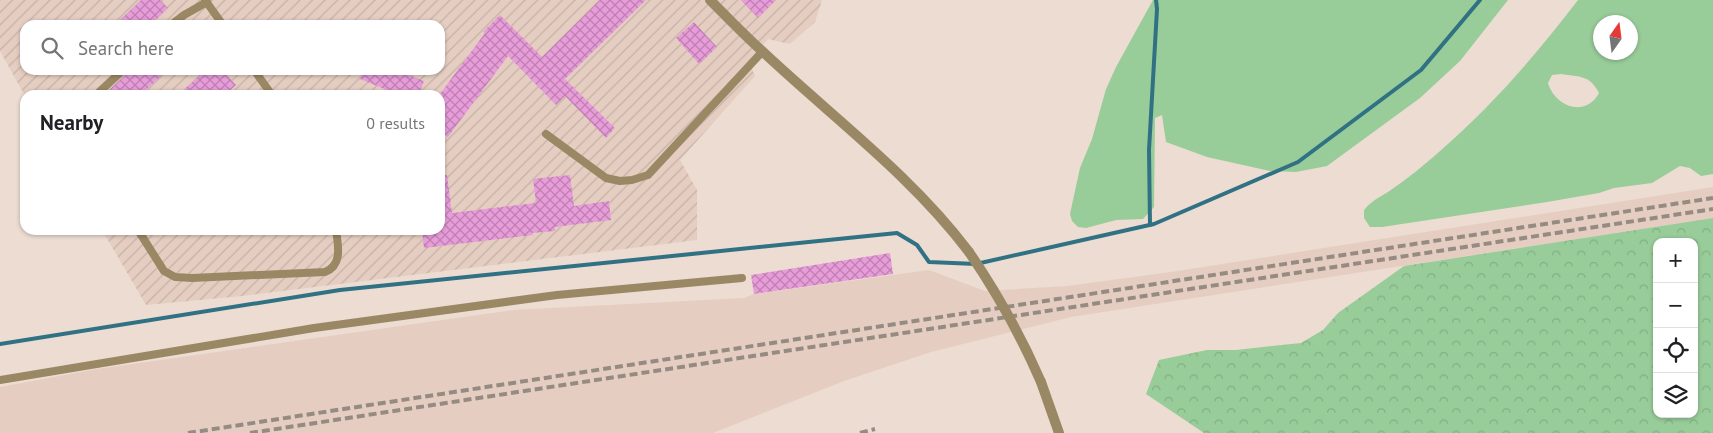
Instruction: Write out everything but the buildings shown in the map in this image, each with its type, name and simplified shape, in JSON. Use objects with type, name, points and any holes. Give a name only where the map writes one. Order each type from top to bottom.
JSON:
[{"type":"street","points":[[710,0],[762,52],[890,164],[941,217],[969,252],[997,295],[1023,343],[1059,433]]},
{"type":"lane","points":[[177,20],[206,1],[219,20]]},
{"type":"lane","points":[[546,134],[606,178],[620,181],[632,180],[648,175],[762,52]]},
{"type":"lane","points":[[101,90],[118,75]]},
{"type":"lane","points":[[258,75],[268,90]]},
{"type":"lane","points":[[141,235],[164,271],[169,275],[181,278],[324,272],[329,270],[336,261],[338,248],[337,235]]},
{"type":"lane","points":[[0,380],[314,328],[557,295],[742,278]]},
{"type":"shaded area","points":[[0,0],[822,0],[815,22],[790,44],[768,39],[749,62],[755,76],[680,160],[697,190],[697,240],[242,296],[146,305],[105,235],[445,235],[445,90],[22,90],[0,51]]},
{"type":"shaded area","points":[[1713,187],[1713,218],[1071,317],[931,352],[844,381],[713,433],[0,433],[0,387],[97,369],[513,310],[744,298],[754,294],[929,270],[985,291],[1067,286],[1171,272]]},
{"type":"green space","points":[[1153,0],[1508,0],[1460,61],[1420,98],[1327,166],[1296,172],[1270,171],[1207,157],[1166,142],[1162,115],[1155,118],[1154,207],[1143,219],[1116,220],[1086,228],[1078,227],[1072,221],[1070,214],[1080,168],[1092,139],[1106,89]]},
{"type":"green space","points":[[1578,0],[1713,0],[1713,174],[1701,176],[1690,168],[1680,166],[1652,183],[1614,188],[1599,193],[1547,202],[1382,227],[1370,227],[1364,218],[1364,210],[1373,201],[1415,172],[1458,135],[1530,60]],"holes":[[[1561,74],[1579,77],[1592,83],[1599,93],[1593,101],[1579,107],[1571,106],[1557,98],[1548,83],[1552,75]]]},
{"type":"green space","points":[[1713,218],[1713,433],[1204,433],[1146,394],[1159,360],[1207,350],[1236,350],[1301,343],[1323,330],[1338,313],[1404,266]]},
{"type":"waterway","points":[[1150,225],[1149,150],[1156,0]]},
{"type":"waterway","points":[[0,344],[340,290],[897,233],[917,245],[929,262],[976,264],[1154,224],[1298,162],[1421,70],[1480,0]]},
{"type":"railway","points":[[188,433],[1713,198]]},
{"type":"railway","points":[[250,433],[1713,209]]},
{"type":"railway","points":[[860,433],[875,429]]}]
